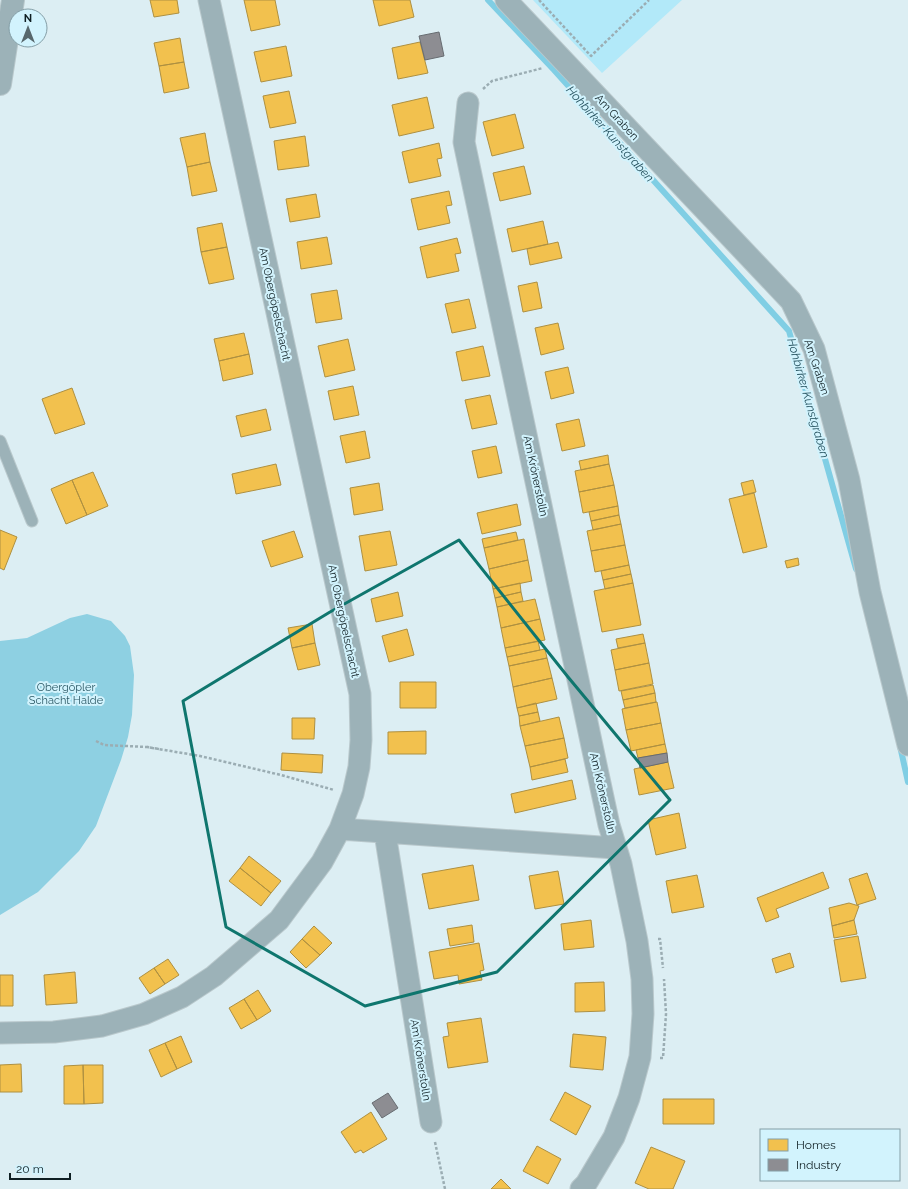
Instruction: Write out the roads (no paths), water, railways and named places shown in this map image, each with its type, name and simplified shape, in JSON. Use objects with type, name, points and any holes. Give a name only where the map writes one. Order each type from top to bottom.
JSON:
[{"type":"street","points":[[0,84],[13,0]]},
{"type":"street","name":"Am Obergöpelschacht","points":[[0,1033],[54,1032],[102,1026],[144,1014],[182,997],[214,976],[279,920],[322,862],[340,829],[354,794],[359,767],[361,740],[360,694],[209,0]]},
{"type":"street","name":"Am Graben","points":[[506,0],[791,301],[814,349],[850,480],[870,592],[908,745]]},
{"type":"street","name":"Am Krönerstolln","points":[[468,104],[464,142],[595,760],[615,848],[621,864],[637,941],[644,992],[640,1057],[629,1098],[614,1137],[586,1184],[581,1189]]},
{"type":"street","name":"Am Krönerstolln","points":[[340,829],[615,848]]},
{"type":"street","name":"Am Krönerstolln","points":[[385,833],[431,1122]]},
{"type":"lane","points":[[0,441],[32,520]]},
{"type":"waterway","name":"Hohbirker Kunstgraben","points":[[488,0],[554,70],[789,331],[856,569]]},
{"type":"waterway","name":"Hohbirker Kunstgraben","points":[[900,746],[908,782]]},
{"type":"park label","name":"Obergöpler Schacht Halde","points":[[66,693]]}]
